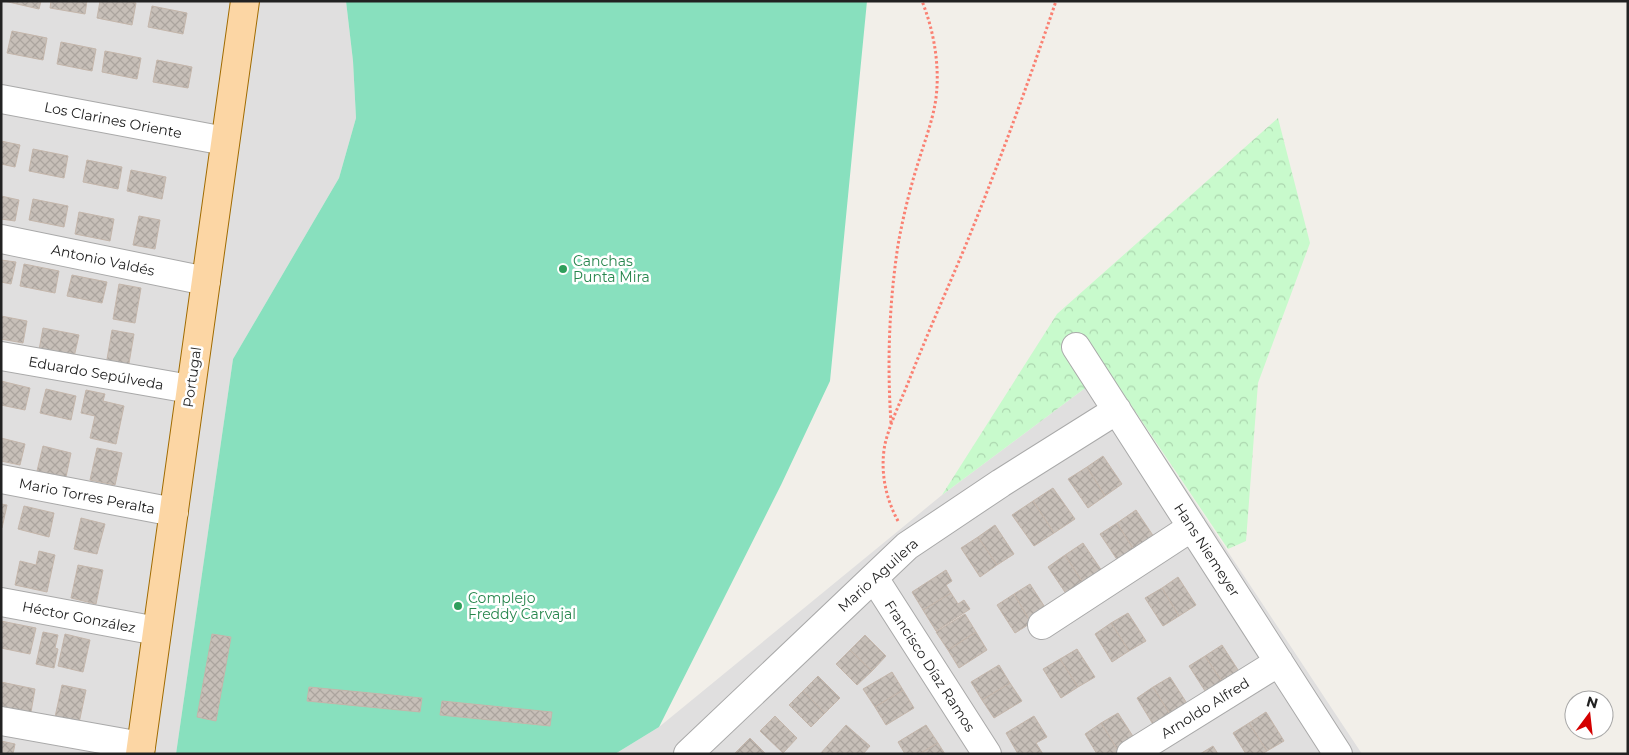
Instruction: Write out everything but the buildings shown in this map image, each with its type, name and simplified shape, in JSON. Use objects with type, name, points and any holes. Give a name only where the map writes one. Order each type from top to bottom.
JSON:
[{"type":"main road","name":"Portugal","points":[[141,750],[245,1]]},
{"type":"street","name":"Los Clarines Oriente","points":[[1,99],[225,140]]},
{"type":"street","name":"Antonio Valdés","points":[[1,239],[206,281]]},
{"type":"street","name":"Hans Niemeyer","points":[[1076,347],[1338,754]]},
{"type":"street","name":"Eduardo Sepúlveda","points":[[1,356],[190,389]]},
{"type":"street","name":"Mario Aguilera","points":[[688,754],[907,546],[1001,483],[1117,410]]},
{"type":"street","name":"Mario Torres Peralta","points":[[1,479],[174,512]]},
{"type":"street","points":[[1042,626],[1192,527]]},
{"type":"street","name":"Francisco Díaz Ramos","points":[[874,578],[986,754]]},
{"type":"street","name":"Héctor González","points":[[1,602],[157,631]]},
{"type":"street","name":"Arnoldo Alfred","points":[[1131,754],[1279,662]]},
{"type":"street","points":[[1,721],[141,750]]},
{"type":"path","points":[[891,426],[888,380],[892,289],[907,202],[931,122],[936,97],[935,47],[930,23],[922,1]]},
{"type":"path","points":[[907,546],[887,496],[883,462],[885,444],[928,331],[965,247],[999,162],[1056,1]]},
{"type":"shaded area","points":[[1,1],[346,1],[353,61],[356,118],[339,178],[233,359],[176,754],[1,754]]},
{"type":"shaded area","points":[[1108,371],[1362,754],[615,754],[659,727],[942,495]]},
{"type":"green space","name":"Canchas Punta Mira","points":[[346,1],[867,1],[830,381],[781,485],[659,727],[615,754],[176,754],[233,359],[339,178],[356,118],[353,61]]},
{"type":"green space","points":[[1278,118],[1310,243],[1258,383],[1246,541],[1228,549],[1108,371],[942,495],[1057,314]]},
{"type":"place","name":"Canchas Punta Mira","points":[[563,269]]},
{"type":"place","name":"Complejo Freddy Carvajal","points":[[458,606]]}]
